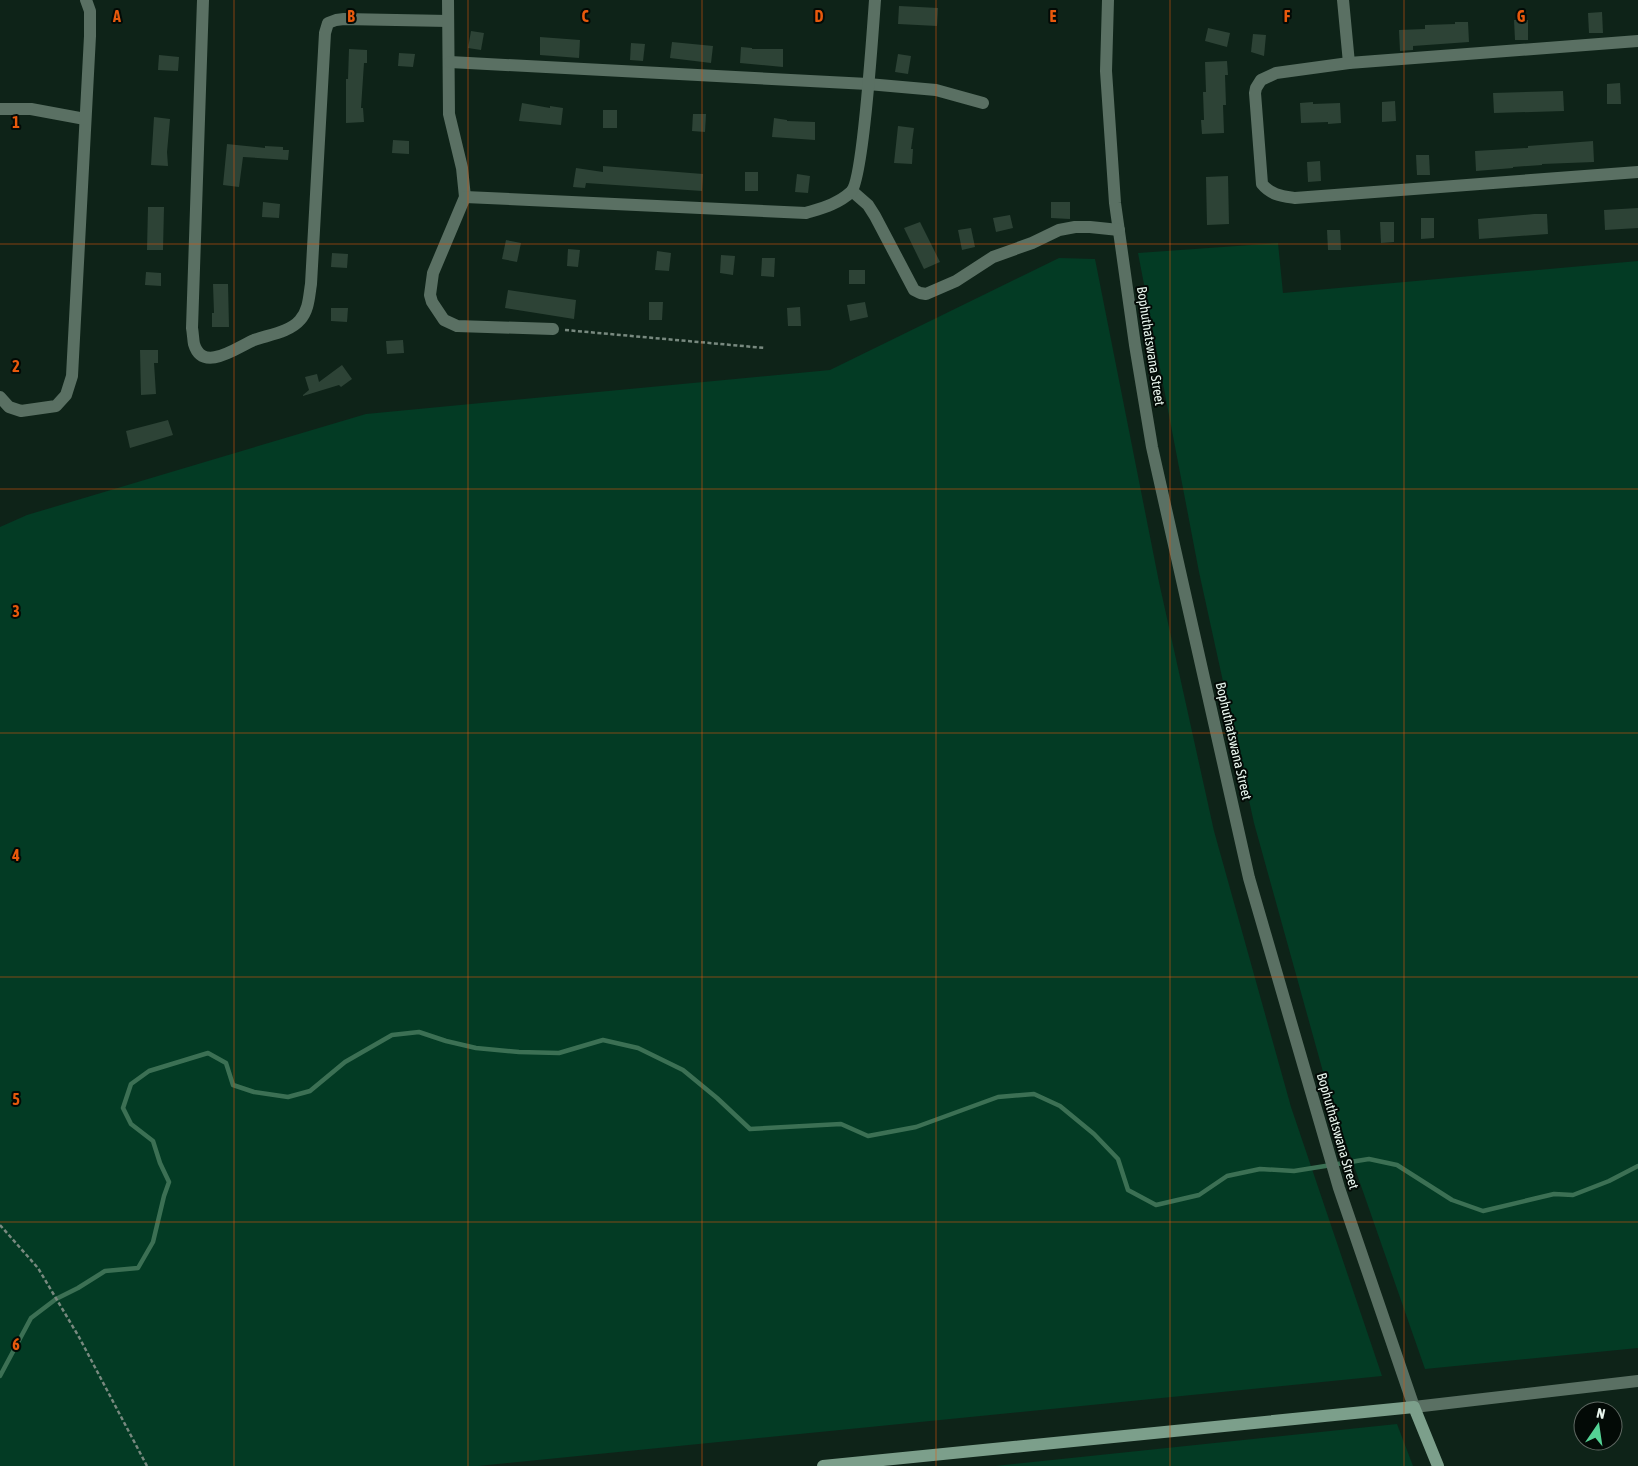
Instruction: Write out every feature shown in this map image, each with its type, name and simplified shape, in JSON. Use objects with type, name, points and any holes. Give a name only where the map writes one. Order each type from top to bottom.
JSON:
[{"type":"street","points":[[0,397],[9,407],[21,411],[56,406],[66,395],[72,376],[90,11],[86,0]]},
{"type":"street","points":[[203,0],[192,328],[195,346],[202,354],[209,357],[221,357],[252,341],[283,331],[300,321],[307,309],[311,284],[325,43],[328,23],[344,19],[448,21]]},
{"type":"street","points":[[448,0],[450,62],[448,114],[462,168],[465,197],[433,273],[430,295],[444,320],[457,326],[552,329]]},
{"type":"street","points":[[465,197],[806,213],[831,205],[852,191],[860,155],[875,0]]},
{"type":"street","name":"Bophuthatswana Street","points":[[1108,0],[1106,71],[1115,203],[1144,400],[1152,447],[1249,878],[1338,1188],[1414,1407],[1438,1466]]},
{"type":"street","points":[[1343,0],[1349,63]]},
{"type":"street","points":[[1638,42],[1349,63],[1276,73],[1268,76],[1258,84],[1255,93],[1262,184],[1268,191],[1279,195],[1296,198],[1638,172]]},
{"type":"street","points":[[450,62],[868,84],[936,90],[983,103]]},
{"type":"street","points":[[0,109],[31,109],[85,119]]},
{"type":"street","points":[[852,191],[868,205],[876,216],[914,290],[926,294],[956,280],[993,257],[1032,243],[1059,230],[1074,227],[1119,230]]},
{"type":"street","points":[[823,1466],[1414,1407],[1638,1381]]},
{"type":"path","points":[[552,329],[765,348]]},
{"type":"path","points":[[0,1225],[38,1268],[79,1338],[147,1466]]},
{"type":"green space","points":[[1278,243],[1283,293],[1638,261],[1638,1348],[1425,1369],[1330,1097],[1254,823],[1199,572],[1138,253]]},
{"type":"green space","points":[[1059,258],[1095,259],[1159,582],[1214,831],[1291,1107],[1382,1376],[478,1466],[0,1466],[0,527],[27,515],[366,414],[830,370]]},
{"type":"green space","points":[[1397,1424],[1413,1466],[995,1466]]},
{"type":"building","points":[[899,6],[938,8],[937,26],[898,24]]},
{"type":"building","points":[[1602,12],[1603,33],[1589,33],[1588,13]]},
{"type":"building","points":[[1514,20],[1528,20],[1528,40],[1515,40]]},
{"type":"building","points":[[1455,22],[1468,22],[1469,42],[1413,46],[1413,50],[1400,51],[1399,30],[1425,29],[1425,25],[1455,24]]},
{"type":"building","points":[[1208,28],[1230,33],[1227,47],[1205,41]]},
{"type":"building","points":[[471,31],[484,33],[481,50],[468,48]]},
{"type":"building","points":[[1253,34],[1266,35],[1264,56],[1251,52]]},
{"type":"building","points":[[540,37],[580,40],[579,58],[540,55]]},
{"type":"building","points":[[672,42],[713,46],[711,63],[670,58]]},
{"type":"building","points":[[631,43],[645,44],[643,61],[630,60]]},
{"type":"building","points":[[741,47],[783,49],[783,67],[740,63]]},
{"type":"building","points":[[349,49],[367,50],[367,63],[364,63],[361,108],[363,108],[364,122],[346,123],[346,79],[348,79]]},
{"type":"building","points":[[399,53],[415,54],[413,67],[398,66]]},
{"type":"building","points":[[898,54],[911,56],[908,74],[895,72]]},
{"type":"building","points":[[159,55],[179,57],[178,71],[158,70]]},
{"type":"building","points":[[1227,61],[1228,75],[1225,75],[1226,105],[1223,105],[1224,133],[1202,134],[1201,120],[1204,120],[1203,92],[1206,92],[1205,62]]},
{"type":"building","points":[[1620,83],[1621,104],[1607,104],[1607,84]]},
{"type":"building","points":[[1563,91],[1564,111],[1494,113],[1493,93]]},
{"type":"building","points":[[1395,101],[1396,121],[1382,122],[1382,102]]},
{"type":"building","points":[[1313,102],[1313,104],[1340,103],[1341,123],[1301,123],[1300,103]]},
{"type":"building","points":[[522,103],[550,108],[550,106],[563,108],[561,125],[519,121]]},
{"type":"building","points":[[603,110],[617,110],[617,128],[603,128]]},
{"type":"building","points":[[693,114],[706,114],[705,132],[692,131]]},
{"type":"building","points":[[154,117],[170,119],[167,152],[168,166],[151,165]]},
{"type":"building","points":[[774,118],[787,121],[815,122],[815,140],[772,137]]},
{"type":"building","points":[[898,126],[914,128],[911,149],[913,149],[912,164],[894,163]]},
{"type":"building","points":[[393,140],[409,141],[409,154],[392,153]]},
{"type":"building","points":[[1593,141],[1594,162],[1542,164],[1476,171],[1475,151]]},
{"type":"building","points":[[227,144],[265,148],[265,146],[283,147],[283,150],[289,150],[288,160],[243,157],[239,187],[223,185]]},
{"type":"building","points":[[1416,155],[1429,155],[1430,175],[1417,175]]},
{"type":"building","points":[[1320,161],[1321,181],[1308,182],[1307,162]]},
{"type":"building","points":[[603,166],[703,174],[702,191],[586,183],[585,188],[573,187],[576,168],[603,172]]},
{"type":"building","points":[[745,172],[758,172],[758,191],[745,191]]},
{"type":"building","points":[[797,174],[810,176],[808,193],[795,192]]},
{"type":"building","points":[[1228,176],[1229,224],[1207,225],[1206,177]]},
{"type":"building","points":[[263,202],[280,204],[279,218],[262,217]]},
{"type":"building","points":[[1051,202],[1070,202],[1070,219],[1051,218]]},
{"type":"building","points":[[148,207],[164,207],[163,250],[147,250]]},
{"type":"building","points":[[1638,208],[1638,228],[1605,230],[1604,210]]},
{"type":"building","points":[[1547,214],[1548,234],[1479,239],[1478,219]]},
{"type":"building","points":[[1010,215],[1013,228],[996,232],[993,218]]},
{"type":"building","points":[[1421,218],[1434,218],[1434,238],[1421,239]]},
{"type":"building","points":[[920,222],[940,262],[924,269],[904,228]]},
{"type":"building","points":[[1380,222],[1394,222],[1394,242],[1381,243]]},
{"type":"building","points":[[971,228],[975,247],[962,250],[958,230]]},
{"type":"building","points":[[1327,230],[1340,230],[1341,250],[1328,250]]},
{"type":"building","points":[[506,240],[521,243],[517,262],[502,259]]},
{"type":"building","points":[[568,249],[580,250],[578,267],[567,266]]},
{"type":"building","points":[[657,251],[671,253],[669,271],[655,270]]},
{"type":"building","points":[[332,253],[348,254],[347,268],[331,267]]},
{"type":"building","points":[[721,255],[735,256],[733,275],[720,273]]},
{"type":"building","points":[[762,258],[775,258],[774,277],[761,276]]},
{"type":"building","points":[[849,270],[865,270],[865,284],[849,284]]},
{"type":"building","points":[[146,272],[161,273],[161,286],[145,285]]},
{"type":"building","points":[[213,284],[228,284],[229,327],[212,327],[212,313],[214,313]]},
{"type":"building","points":[[508,290],[576,300],[574,319],[505,308]]},
{"type":"building","points":[[649,302],[663,302],[662,320],[649,320]]},
{"type":"building","points":[[865,302],[868,317],[850,321],[847,305]]},
{"type":"building","points":[[800,307],[801,326],[788,326],[787,308]]},
{"type":"building","points":[[331,308],[348,308],[347,322],[331,321]]},
{"type":"building","points":[[403,340],[404,353],[387,354],[386,341]]},
{"type":"building","points":[[140,350],[158,350],[158,363],[154,363],[156,394],[141,395]]},
{"type":"building","points":[[342,365],[352,379],[341,387],[339,385],[303,396],[309,390],[305,377],[317,374],[319,382]]},
{"type":"building","points":[[168,420],[173,435],[130,448],[126,431]]},
{"type":"waterway","points":[[0,1376],[31,1318],[56,1299],[105,1271],[138,1268],[153,1242],[169,1182],[153,1141],[131,1124],[123,1108],[131,1084],[149,1071],[208,1053],[226,1063],[233,1085],[254,1092],[288,1097],[310,1091],[345,1062],[392,1035],[419,1032],[476,1048],[559,1053],[603,1040],[638,1048],[683,1070],[750,1129],[841,1124],[868,1136],[916,1127],[998,1097],[1034,1094],[1060,1106],[1094,1134],[1118,1159],[1128,1190],[1156,1205],[1199,1195],[1227,1176],[1260,1169],[1294,1171],[1369,1159],[1397,1165],[1452,1200],[1483,1211],[1554,1194],[1573,1195],[1609,1181],[1638,1166]]}]
